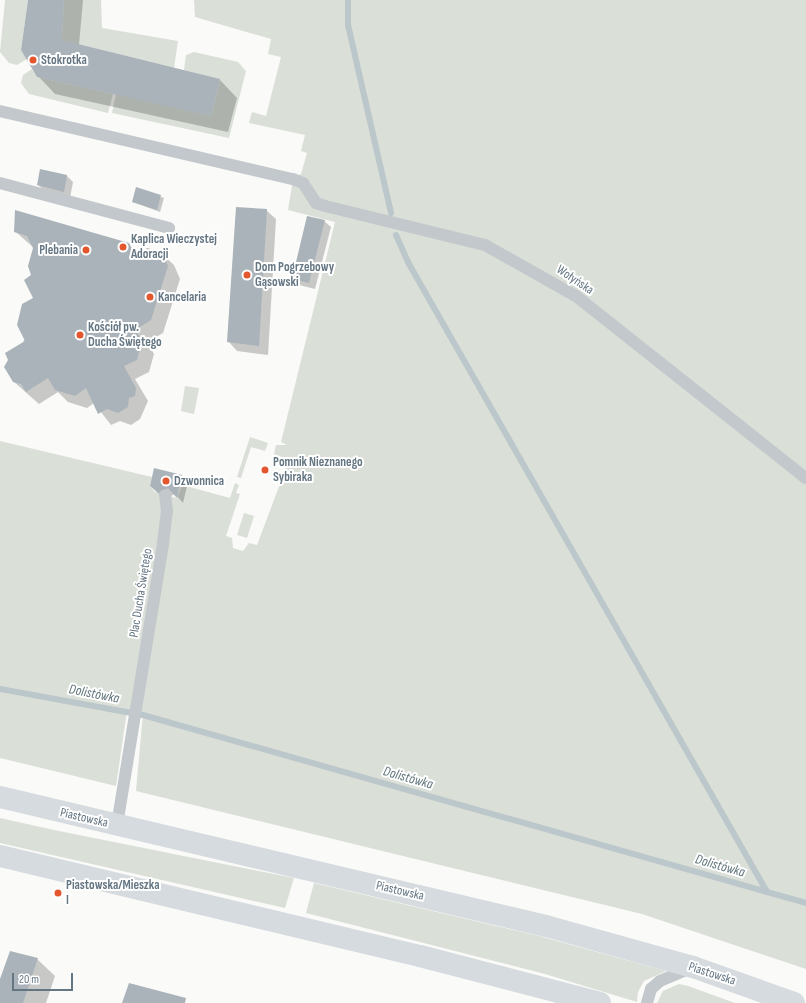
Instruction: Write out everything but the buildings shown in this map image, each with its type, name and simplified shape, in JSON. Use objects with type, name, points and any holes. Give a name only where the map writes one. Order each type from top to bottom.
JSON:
[{"type":"main road","name":"Piastowska","points":[[0,798],[546,926],[693,967],[794,1003]]},
{"type":"main road","points":[[0,856],[412,954],[600,1003]]},
{"type":"lane","name":"Wołyńska","points":[[0,111],[293,179],[303,183],[316,203],[485,245],[547,278],[576,296],[806,478]]},
{"type":"lane","points":[[0,183],[169,228]]},
{"type":"lane","name":"Plac Ducha Świętego","points":[[117,826],[134,736],[167,510],[165,495]]},
{"type":"lane","points":[[647,1003],[651,989],[660,981],[693,967]]},
{"type":"shaded area","points":[[5,0],[28,0],[21,50],[27,59],[17,65],[9,63],[0,52]]},
{"type":"shaded area","points":[[64,0],[101,0],[102,28],[178,41],[174,68],[62,40]]},
{"type":"shaded area","points":[[194,0],[806,0],[806,969],[642,914],[136,791],[143,713],[127,711],[116,786],[0,758],[0,441],[152,477],[150,486],[155,492],[177,498],[182,485],[230,498],[235,483],[239,485],[236,493],[240,494],[226,536],[232,538],[233,548],[243,551],[249,543],[257,545],[289,460],[274,454],[276,445],[287,445],[281,442],[335,222],[288,210],[293,179],[301,174],[307,153],[301,151],[305,135],[249,123],[252,112],[266,116],[281,57],[268,54],[271,39],[195,17]]},
{"type":"shaded area","points":[[194,52],[238,62],[246,71],[229,138],[112,113],[116,94],[211,116],[220,80],[184,70],[186,55]]},
{"type":"shaded area","points":[[32,69],[37,77],[113,94],[108,113],[29,94],[21,83],[23,75]]},
{"type":"shaded area","points":[[185,386],[199,388],[194,414],[181,411]]},
{"type":"shaded area","points":[[250,437],[268,443],[265,451],[251,447],[241,478],[237,477]]},
{"type":"shaded area","points":[[244,513],[254,516],[247,538],[237,535]]},
{"type":"shaded area","points":[[0,818],[294,878],[285,908],[0,843]]},
{"type":"shaded area","points":[[314,883],[539,936],[666,971],[644,981],[638,992],[637,1002],[545,974],[306,913]]},
{"type":"shaded area","points":[[679,984],[735,1003],[657,1003],[663,991]]},
{"type":"waterway","points":[[348,0],[348,25],[391,213]]},
{"type":"waterway","points":[[396,235],[409,264],[767,892]]},
{"type":"waterway","name":"Dolistówka","points":[[0,689],[143,715],[806,903]]},
{"type":"place","name":"Stokrotka","points":[[33,60]]},
{"type":"place","name":"Kaplica Wieczystej Adoracji","points":[[123,247]]},
{"type":"place","name":"Plebania","points":[[86,250]]},
{"type":"place","name":"Dom Pogrzebowy Gąsowski","points":[[247,275]]},
{"type":"place","name":"Kancelaria","points":[[150,297]]},
{"type":"place","name":"Kościół pw. Ducha Świętego","points":[[80,335]]},
{"type":"place","name":"Pomnik Nieznanego Sybiraka","points":[[265,470]]},
{"type":"place","name":"Dzwonnica","points":[[166,481]]},
{"type":"place","name":"Piastowska/Mieszka I","points":[[58,893]]}]
